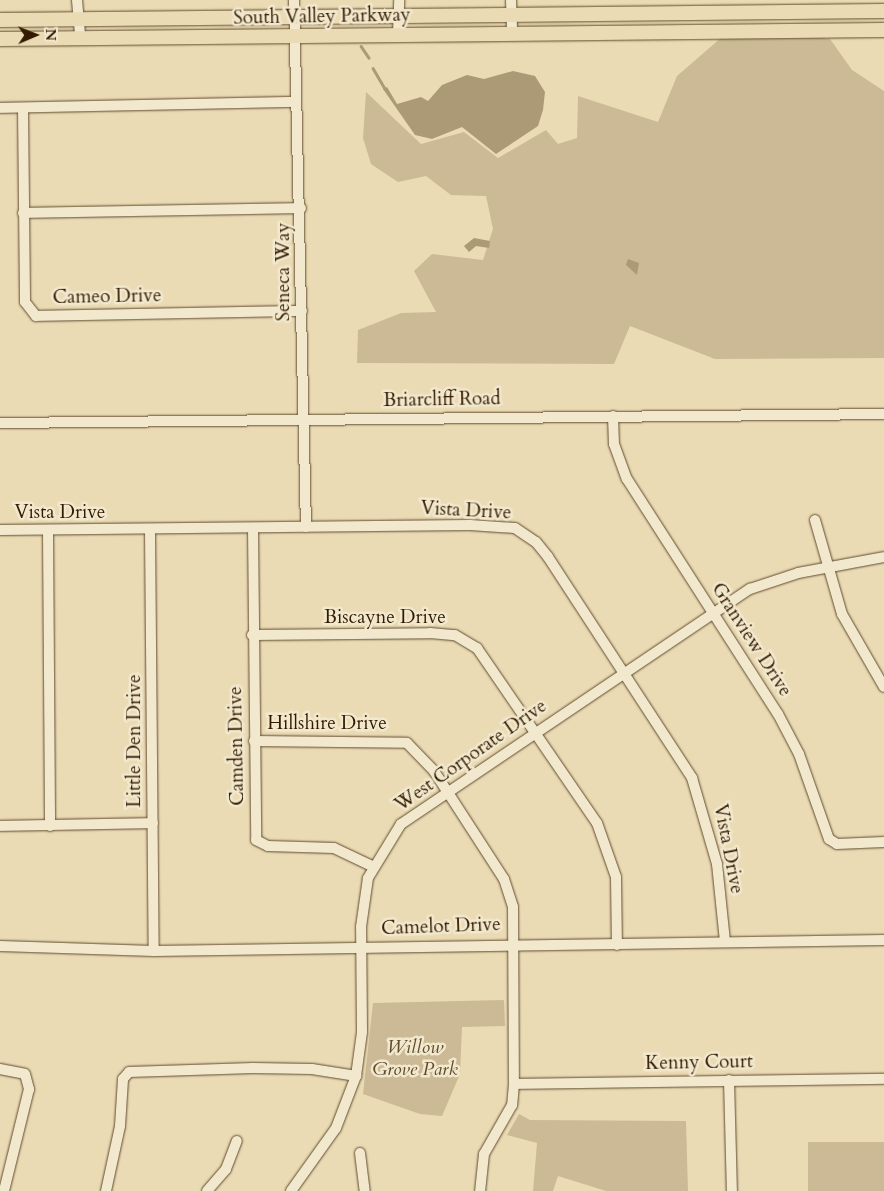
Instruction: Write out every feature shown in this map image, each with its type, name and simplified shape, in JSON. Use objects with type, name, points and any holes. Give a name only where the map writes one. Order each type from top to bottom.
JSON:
[{"type":"main road","name":"South Valley Parkway","points":[[0,20],[884,11]]},
{"type":"main road","name":"South Valley Parkway","points":[[0,39],[884,30]]},
{"type":"street","points":[[77,0],[80,38]]},
{"type":"street","name":"Seneca Way","points":[[294,0],[301,208],[302,419],[306,527]]},
{"type":"street","points":[[398,35],[399,0]]},
{"type":"street","points":[[511,0],[512,33]]},
{"type":"street","points":[[0,108],[296,102]]},
{"type":"street","name":"Cameo Drive","points":[[23,108],[25,302],[36,316],[302,311]]},
{"type":"street","points":[[23,212],[301,208]]},
{"type":"street","name":"Briarcliff Road","points":[[0,423],[884,414]]},
{"type":"street","name":"Granview Drive","points":[[613,416],[614,444],[627,479],[782,722],[830,841],[884,842]]},
{"type":"street","points":[[815,520],[842,614],[884,687]]},
{"type":"street","name":"Vista Drive","points":[[0,530],[150,530],[470,524],[515,528],[536,542],[548,557],[624,674],[660,725],[698,792],[717,864],[725,942]]},
{"type":"street","name":"Camden Drive","points":[[253,528],[252,635],[256,840],[268,846],[334,848],[374,866]]},
{"type":"street","name":"Little Den Drive","points":[[150,530],[154,951]]},
{"type":"street","points":[[48,531],[50,826]]},
{"type":"street","name":"West Corporate Drive","points":[[291,1191],[336,1128],[356,1076],[362,1032],[362,947],[365,900],[374,866],[401,824],[445,791],[750,589],[828,567],[884,557]]},
{"type":"street","name":"Biscayne Drive","points":[[252,635],[455,635],[488,661],[589,808],[603,839],[619,898],[617,945]]},
{"type":"street","name":"Hillshire Drive","points":[[254,741],[407,743],[426,760],[504,879],[513,907],[514,1084],[512,1105],[484,1154],[480,1191]]},
{"type":"street","points":[[0,826],[153,823]]},
{"type":"street","name":"Camelot Drive","points":[[0,946],[154,951],[513,943],[617,945],[884,940]]},
{"type":"street","points":[[109,1190],[120,1126],[123,1079],[129,1072],[253,1068],[312,1069],[356,1076]]},
{"type":"street","points":[[0,1069],[25,1074],[29,1089],[24,1122],[4,1191]]},
{"type":"street","name":"Kenny Court","points":[[514,1084],[884,1079]]},
{"type":"street","points":[[729,1080],[732,1191]]},
{"type":"street","points":[[207,1191],[226,1169],[237,1141]]},
{"type":"street","points":[[360,1153],[365,1191]]},
{"type":"green space","points":[[801,36],[830,39],[852,70],[884,91],[884,358],[715,359],[630,326],[614,364],[357,363],[358,330],[401,313],[436,312],[414,271],[432,254],[483,260],[493,229],[486,196],[451,195],[426,176],[398,182],[371,164],[363,138],[366,92],[421,144],[464,132],[498,158],[546,130],[558,144],[577,138],[578,96],[658,122],[677,76],[722,37]]},
{"type":"green space","name":"Willow Grove Park","points":[[504,1000],[505,1026],[462,1027],[460,1074],[442,1116],[420,1114],[363,1094],[373,1003]]},
{"type":"green space","points":[[519,1114],[530,1120],[686,1121],[688,1191],[606,1191],[558,1176],[553,1191],[533,1191],[537,1143],[507,1135]]},
{"type":"green space","points":[[808,1142],[884,1142],[884,1191],[808,1191]]},
{"type":"shaded area","points":[[513,71],[535,76],[545,92],[543,110],[538,126],[496,154],[462,127],[432,139],[415,135],[383,89],[387,87],[397,104],[421,97],[428,101],[442,85],[467,75],[484,79]]},
{"type":"shaded area","points":[[474,238],[490,241],[489,248],[476,246],[469,252],[464,246]]},
{"type":"shaded area","points":[[628,259],[639,263],[637,275],[626,265]]},
{"type":"waterway","points":[[361,46],[369,58]]},
{"type":"waterway","points":[[373,68],[385,89]]}]
